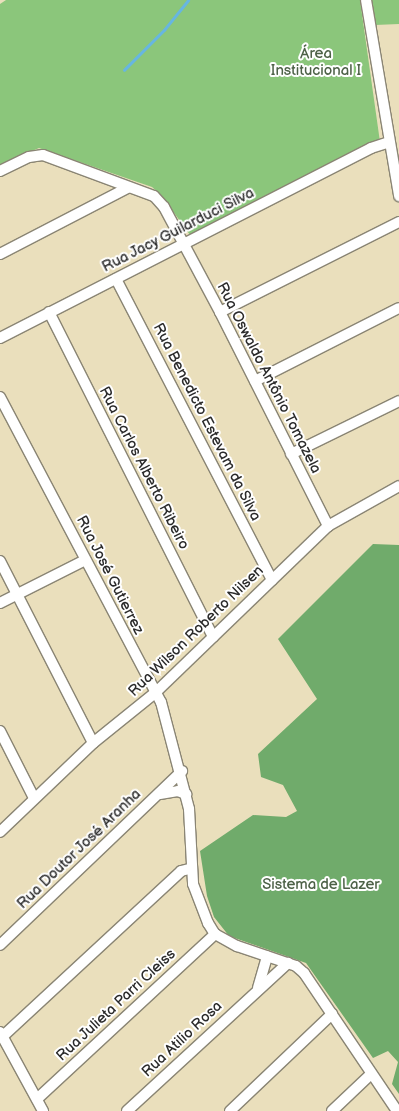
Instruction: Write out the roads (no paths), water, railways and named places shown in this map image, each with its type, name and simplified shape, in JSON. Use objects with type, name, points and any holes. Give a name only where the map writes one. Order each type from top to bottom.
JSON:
[{"type":"street","points":[[366,0],[399,196]]},
{"type":"street","name":"Rua Jacy Guilarduci Silva","points":[[0,338],[370,148],[389,142]]},
{"type":"street","points":[[370,148],[384,149],[392,157]]},
{"type":"street","name":"Rua Oswaldo Antônio Tomazela","points":[[0,171],[29,157],[43,155],[154,196],[164,207],[184,243],[328,526]]},
{"type":"street","points":[[0,254],[129,187]]},
{"type":"street","points":[[220,312],[399,222]]},
{"type":"street","name":"Rua Benedicto Estevam da Silva","points":[[116,279],[272,580]]},
{"type":"street","points":[[255,381],[399,308]]},
{"type":"street","name":"Rua Carlos Alberto Ribeiro","points":[[49,312],[212,637]]},
{"type":"street","name":"Rua José Gutierrez","points":[[0,397],[161,702],[182,771],[186,794],[189,869],[199,906],[215,934]]},
{"type":"street","points":[[291,454],[399,401]]},
{"type":"street","name":"Rua Wilson Roberto Nilsen","points":[[0,832],[93,743],[155,693],[328,526],[399,486]]},
{"type":"street","points":[[0,603],[85,560]]},
{"type":"street","points":[[0,561],[93,743]]},
{"type":"street","points":[[0,731],[34,798]]},
{"type":"street","name":"Rua Doutor José Aranha","points":[[0,946],[182,771]]},
{"type":"street","name":"Rua Doutor José Aranha","points":[[157,795],[169,791],[186,794]]},
{"type":"street","points":[[43,1111],[1,1034],[181,870],[189,869]]},
{"type":"street","points":[[215,934],[288,963],[304,973],[397,1111]]},
{"type":"street","name":"Rua Julieta Parri Cleiss","points":[[36,1099],[215,934]]},
{"type":"street","points":[[258,988],[267,956]]},
{"type":"street","name":"Rua Atilio Rosa","points":[[127,1111],[258,988],[271,981],[288,963]]},
{"type":"street","points":[[230,1111],[332,1014]]},
{"type":"street","points":[[332,1111],[371,1074]]},
{"type":"waterway","points":[[124,70],[164,30],[188,0]]},
{"type":"park label","name":"Área Institucional I","points":[[316,62]]},
{"type":"park label","name":"Sistema de Lazer","points":[[321,885]]}]
